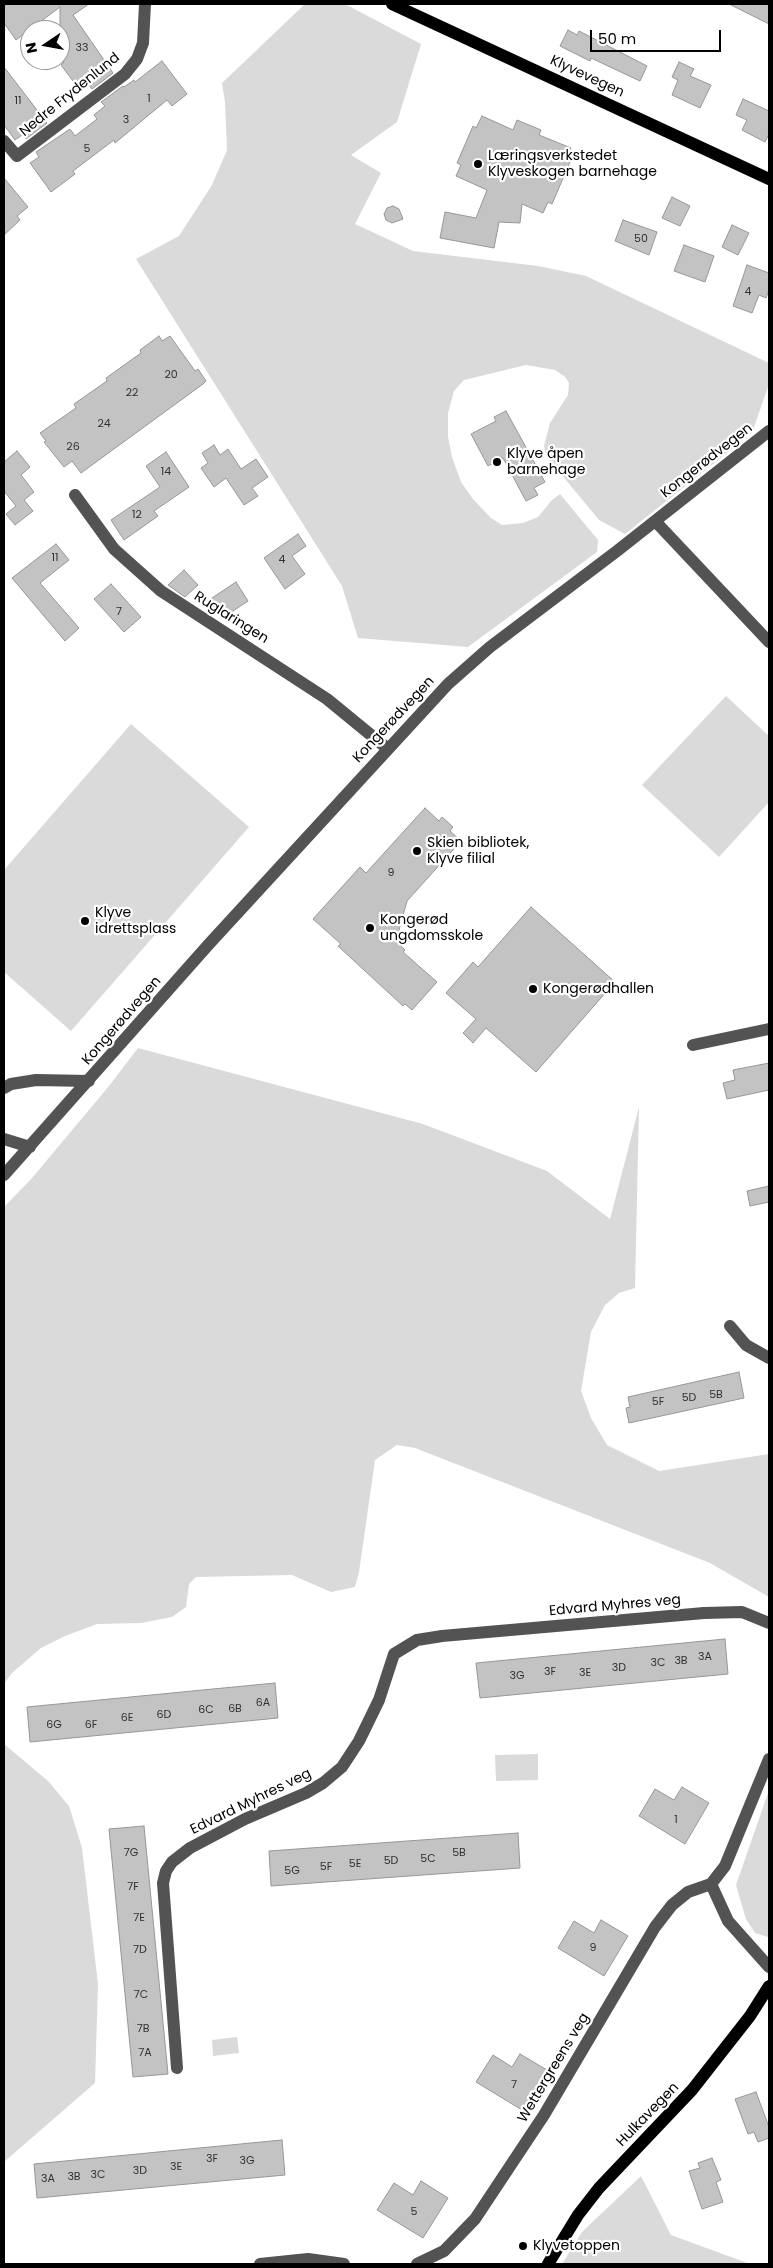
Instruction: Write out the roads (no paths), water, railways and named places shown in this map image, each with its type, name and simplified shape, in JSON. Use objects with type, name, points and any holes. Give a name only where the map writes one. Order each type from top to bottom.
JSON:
[{"type":"main road","name":"Klyvevegen","points":[[392,4],[769,179]]},
{"type":"main road","name":"Hulkavegen","points":[[548,2264],[578,2215],[599,2188],[692,2090],[750,2016],[769,1986]]},
{"type":"street","name":"Nedre Frydenlund","points":[[4,141],[16,156],[126,74],[137,59],[143,43],[145,4]]},
{"type":"street","name":"Kongerødvegen","points":[[4,1175],[209,944],[448,684],[490,647],[656,521],[769,431]]},
{"type":"street","name":"Ruglaringen","points":[[75,495],[114,549],[161,591],[327,699],[388,749]]},
{"type":"street","points":[[656,521],[769,642]]},
{"type":"street","points":[[693,1045],[769,1030]]},
{"type":"street","name":"Kongerødvegen","points":[[4,1088],[11,1084],[36,1080],[89,1081]]},
{"type":"street","points":[[4,1139],[30,1146]]},
{"type":"street","points":[[730,1326],[746,1345],[769,1358]]},
{"type":"street","name":"Edvard Myhres veg","points":[[177,2068],[163,1883],[166,1871],[172,1862],[190,1848],[245,1819],[306,1793],[323,1783],[342,1767],[359,1741],[378,1700],[394,1654],[417,1640],[442,1636],[704,1613],[742,1612],[769,1623]]},
{"type":"street","points":[[769,1759],[725,1866],[710,1884],[728,1922],[769,1967]]},
{"type":"street","name":"Wettergreens veg","points":[[417,2264],[444,2251],[475,2219],[544,2116],[655,1927],[672,1906],[688,1892],[710,1884]]},
{"type":"street","points":[[260,2264],[308,2259],[344,2264]]},
{"type":"place","name":"Læringsverkstedet Klyveskogen barnehage","points":[[478,164]]},
{"type":"place","name":"Klyve åpen barnehage","points":[[497,462]]},
{"type":"place","name":"Skien bibliotek, Klyve filial","points":[[417,851]]},
{"type":"place","name":"Klyve idrettsplass","points":[[85,921]]},
{"type":"place","name":"Kongerød ungdomsskole","points":[[370,928]]},
{"type":"place","name":"Kongerødhallen","points":[[533,989]]},
{"type":"place","name":"Klyvetoppen","points":[[523,2246]]}]
